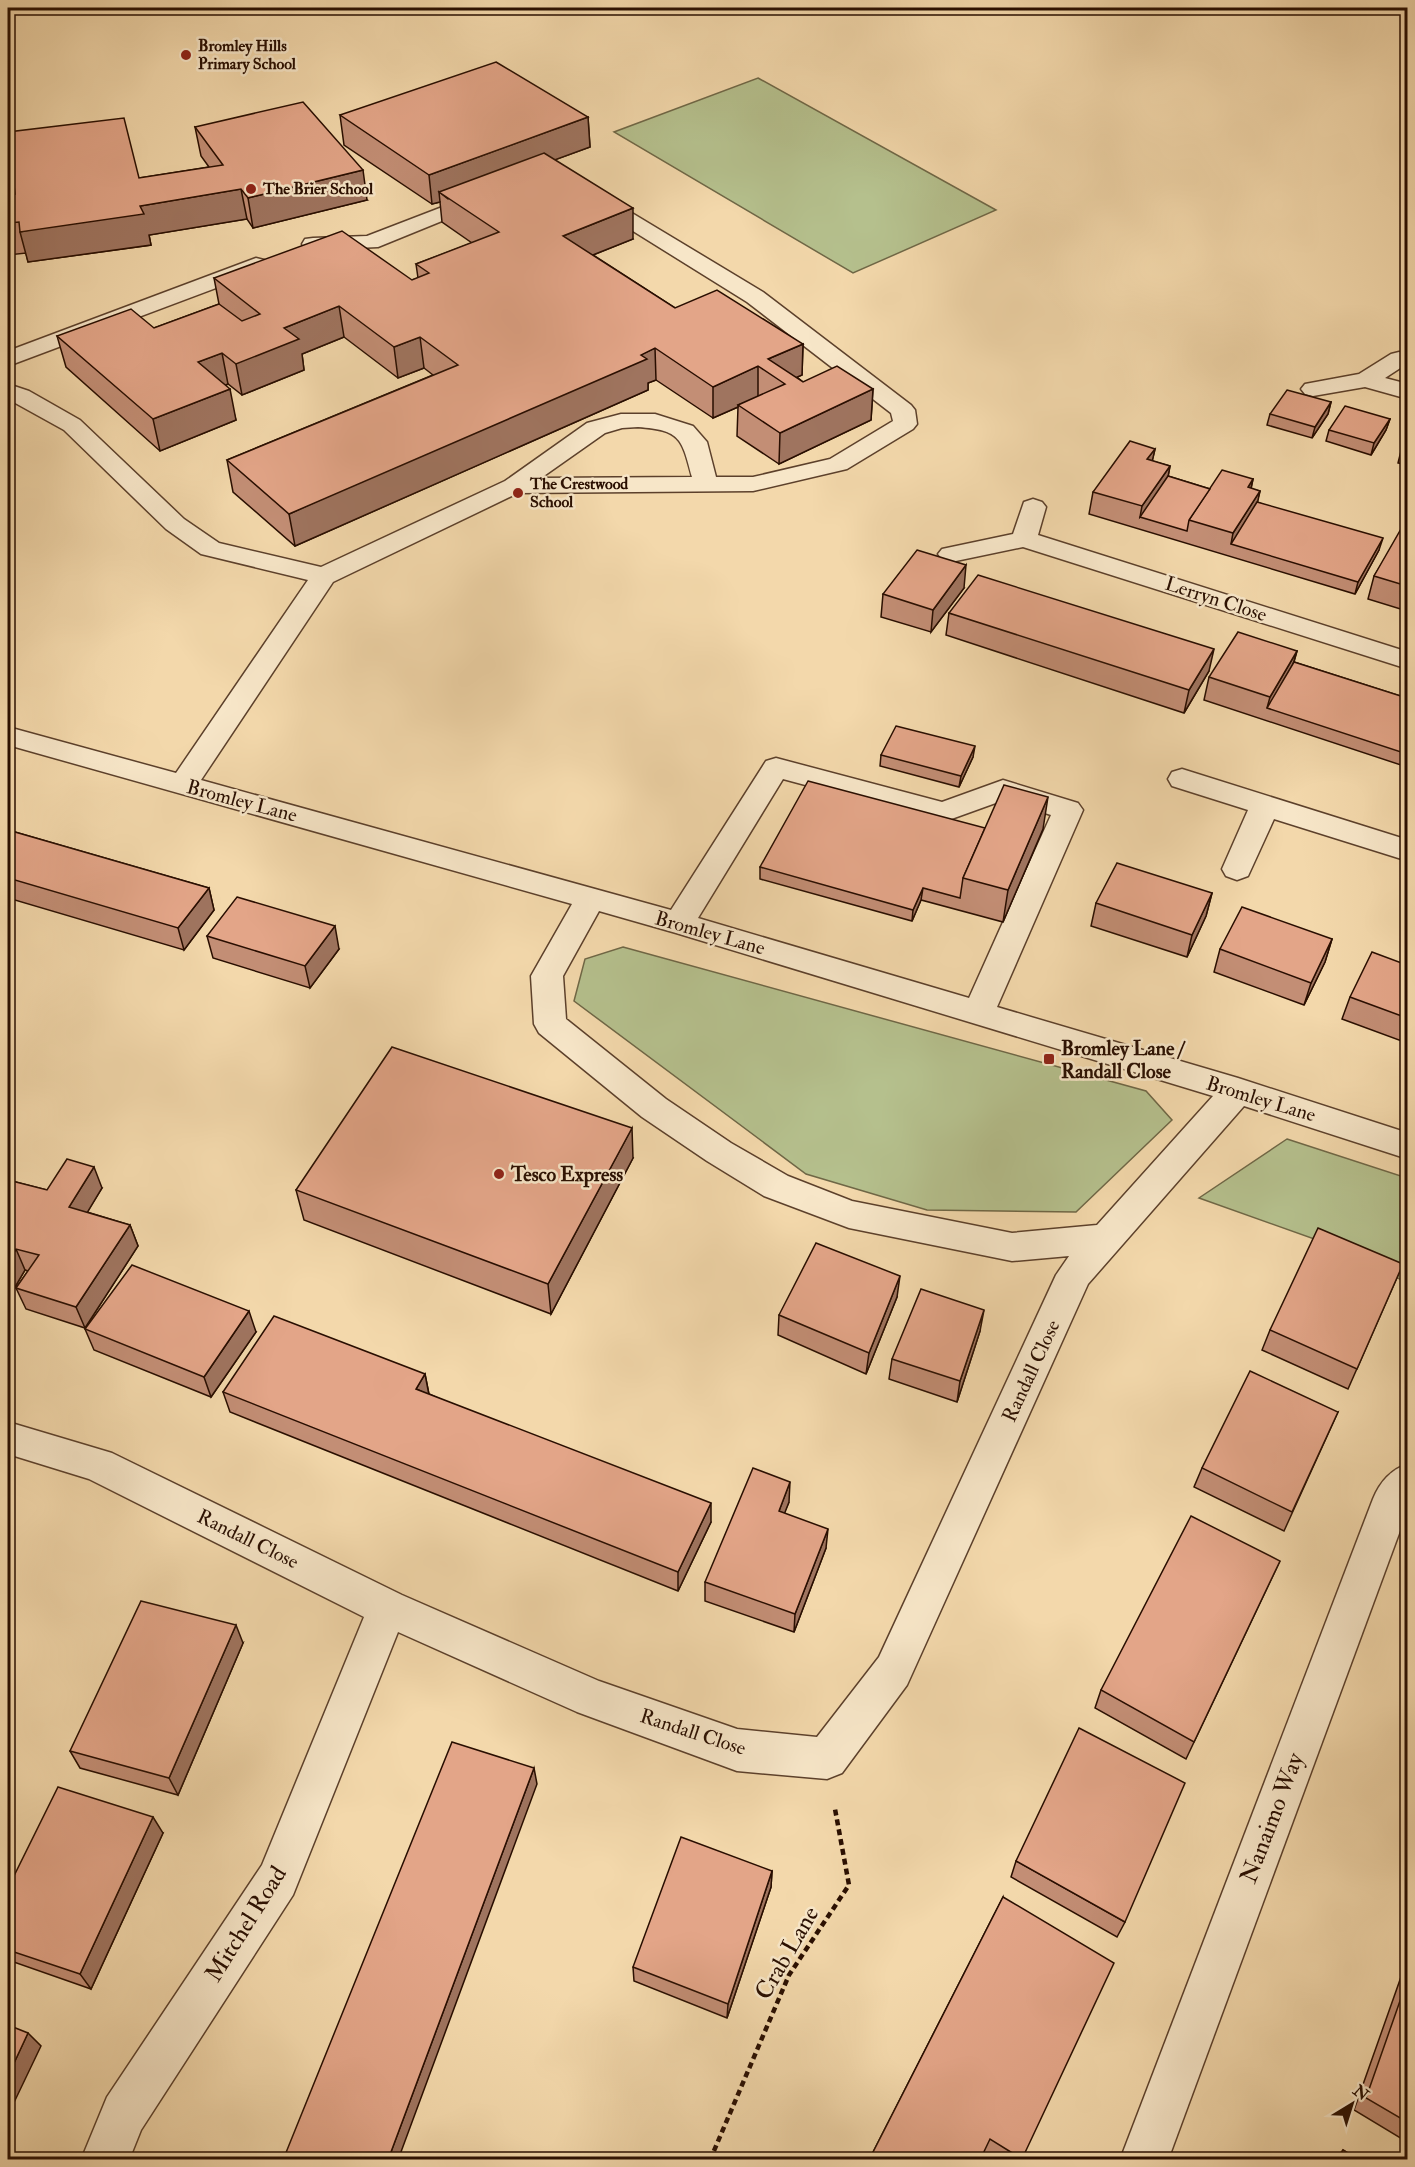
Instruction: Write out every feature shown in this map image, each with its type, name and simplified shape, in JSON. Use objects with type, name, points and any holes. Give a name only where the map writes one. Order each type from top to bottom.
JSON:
[{"type":"street","points":[[295,251],[317,242],[370,242],[508,188]]},
{"type":"street","points":[[514,486],[753,484],[838,464],[905,424],[903,410],[755,297],[580,189]]},
{"type":"street","points":[[8,359],[273,259]]},
{"type":"street","points":[[1313,389],[1366,380],[1399,359]]},
{"type":"street","points":[[1366,380],[1407,392]]},
{"type":"street","points":[[8,391],[72,425],[175,525],[210,549],[324,576]]},
{"type":"street","points":[[183,784],[324,576],[514,486],[596,428],[621,421],[655,421],[684,431],[695,442],[706,485]]},
{"type":"street","points":[[1024,539],[1033,507]]},
{"type":"street","name":"Lerryn Close","points":[[951,554],[1024,539],[1407,661]]},
{"type":"street","name":"Bromley Lane","points":[[8,736],[679,923],[1238,1091],[1407,1146]]},
{"type":"street","points":[[679,923],[776,768],[943,812],[1003,790],[1068,810],[978,1013]]},
{"type":"street","points":[[1182,779],[1407,851]]},
{"type":"street","points":[[1237,869],[1265,806]]},
{"type":"street","points":[[591,898],[547,976],[550,1024],[654,1108],[719,1152],[776,1186],[849,1214],[1012,1247],[1106,1238]]},
{"type":"street","name":"Randall Close","points":[[8,1438],[98,1465],[388,1608],[592,1698],[737,1750],[826,1758],[893,1671],[1074,1275],[1238,1091]]},
{"type":"street","name":"Nanaimo Way","points":[[1144,2160],[1392,1499],[1407,1481]]},
{"type":"street","name":"Mitchel Road","points":[[105,2160],[124,2114],[278,1880],[388,1608]]},
{"type":"path","name":"Crab Lane","points":[[710,2160],[789,1975],[849,1885],[826,1758]]},
{"type":"green space","points":[[758,78],[996,210],[853,273],[614,132]]},
{"type":"green space","points":[[623,947],[1146,1091],[1172,1120],[1076,1212],[927,1210],[806,1174],[574,1001],[585,959]]},
{"type":"green space","points":[[1287,1139],[1407,1178],[1407,1283],[1348,1251],[1199,1198]]},
{"type":"building","points":[[496,62],[588,117],[429,175],[340,115]]},
{"type":"building","points":[[303,102],[363,170],[248,198],[241,189],[140,206],[144,214],[20,232],[19,222],[8,223],[8,195],[15,194],[8,132],[124,118],[139,178],[223,165],[195,127]]},
{"type":"building","points":[[544,153],[633,208],[563,236],[675,308],[717,290],[803,344],[768,359],[803,382],[837,366],[873,389],[780,433],[738,405],[785,384],[758,366],[713,387],[655,348],[641,355],[647,359],[289,514],[227,460],[458,365],[420,337],[394,347],[339,306],[284,328],[299,339],[236,364],[222,353],[198,362],[230,389],[153,419],[57,336],[131,309],[154,328],[219,304],[242,321],[260,314],[214,278],[342,231],[412,280],[429,273],[416,264],[499,232],[439,192]]},
{"type":"building","points":[[1287,390],[1331,402],[1315,427],[1270,414]]},
{"type":"building","points":[[1345,406],[1390,419],[1374,443],[1329,430]]},
{"type":"building","points":[[1130,441],[1155,449],[1147,459],[1170,466],[1142,506],[1093,492]]},
{"type":"building","points":[[1407,441],[1407,453],[1401,451]]},
{"type":"building","points":[[1222,470],[1253,479],[1248,487],[1260,491],[1233,533],[1189,520]]},
{"type":"building","points":[[1168,476],[1210,489],[1189,520],[1187,531],[1140,517]]},
{"type":"building","points":[[1257,502],[1383,538],[1358,582],[1231,544]]},
{"type":"building","points":[[1405,522],[1407,523],[1407,586],[1374,576]]},
{"type":"building","points":[[917,550],[966,565],[933,610],[883,594]]},
{"type":"building","points":[[978,575],[1214,649],[1189,690],[949,613]]},
{"type":"building","points":[[1238,632],[1297,651],[1270,697],[1209,677]]},
{"type":"building","points":[[1294,662],[1407,698],[1407,754],[1267,708]]},
{"type":"building","points":[[896,726],[975,746],[961,776],[881,755]]},
{"type":"building","points":[[808,781],[985,828],[963,878],[960,898],[923,888],[913,910],[760,867]]},
{"type":"building","points":[[1004,785],[1048,797],[1008,890],[963,878]]},
{"type":"building","points":[[8,830],[209,888],[178,928],[8,878]]},
{"type":"building","points":[[1117,863],[1212,893],[1192,935],[1096,903]]},
{"type":"building","points":[[237,897],[335,926],[305,966],[207,936]]},
{"type":"building","points":[[1242,907],[1332,939],[1311,983],[1220,949]]},
{"type":"building","points":[[1372,952],[1407,965],[1407,1018],[1350,997]]},
{"type":"building","points":[[392,1047],[632,1128],[548,1284],[296,1190]]},
{"type":"building","points":[[67,1159],[94,1167],[69,1207],[130,1225],[76,1307],[16,1288],[39,1255],[16,1249],[8,1262],[8,1180],[47,1190]]},
{"type":"building","points":[[1318,1228],[1403,1264],[1357,1369],[1270,1330]]},
{"type":"building","points":[[816,1243],[900,1276],[869,1353],[779,1315]]},
{"type":"building","points":[[132,1265],[249,1311],[204,1377],[85,1329]]},
{"type":"building","points":[[921,1289],[984,1310],[960,1381],[892,1359]]},
{"type":"building","points":[[274,1316],[425,1374],[416,1389],[711,1503],[678,1572],[223,1392]]},
{"type":"building","points":[[1250,1371],[1338,1412],[1292,1512],[1202,1468]]},
{"type":"building","points":[[753,1468],[790,1482],[779,1511],[828,1529],[795,1614],[705,1582]]},
{"type":"building","points":[[1191,1516],[1280,1561],[1194,1742],[1101,1690]]},
{"type":"building","points":[[141,1601],[236,1625],[169,1778],[70,1751]]},
{"type":"building","points":[[1079,1728],[1185,1783],[1125,1922],[1016,1861]]},
{"type":"building","points":[[452,1742],[534,1768],[388,2160],[283,2160]]},
{"type":"building","points":[[58,1787],[153,1817],[80,1974],[8,1950],[8,1888]]},
{"type":"building","points":[[681,1837],[772,1871],[728,2004],[633,1967]]},
{"type":"building","points":[[1003,1897],[1114,1963],[1022,2159],[990,2139],[980,2160],[869,2160]]},
{"type":"building","points":[[1407,1981],[1407,2122],[1366,2098]]},
{"type":"building","points":[[8,2025],[28,2033],[8,2076]]},
{"type":"building","points":[[1343,2150],[1359,2160],[1340,2160]]},
{"type":"place","name":"Bromley Hills Primary School","points":[[186,55]]},
{"type":"place","name":"The Brier School","points":[[251,189]]},
{"type":"place","name":"The Crestwood School","points":[[518,493]]},
{"type":"place","name":"Bromley Lane / Randall Close","points":[[1049,1059]]},
{"type":"place","name":"Tesco Express","points":[[499,1174]]}]
